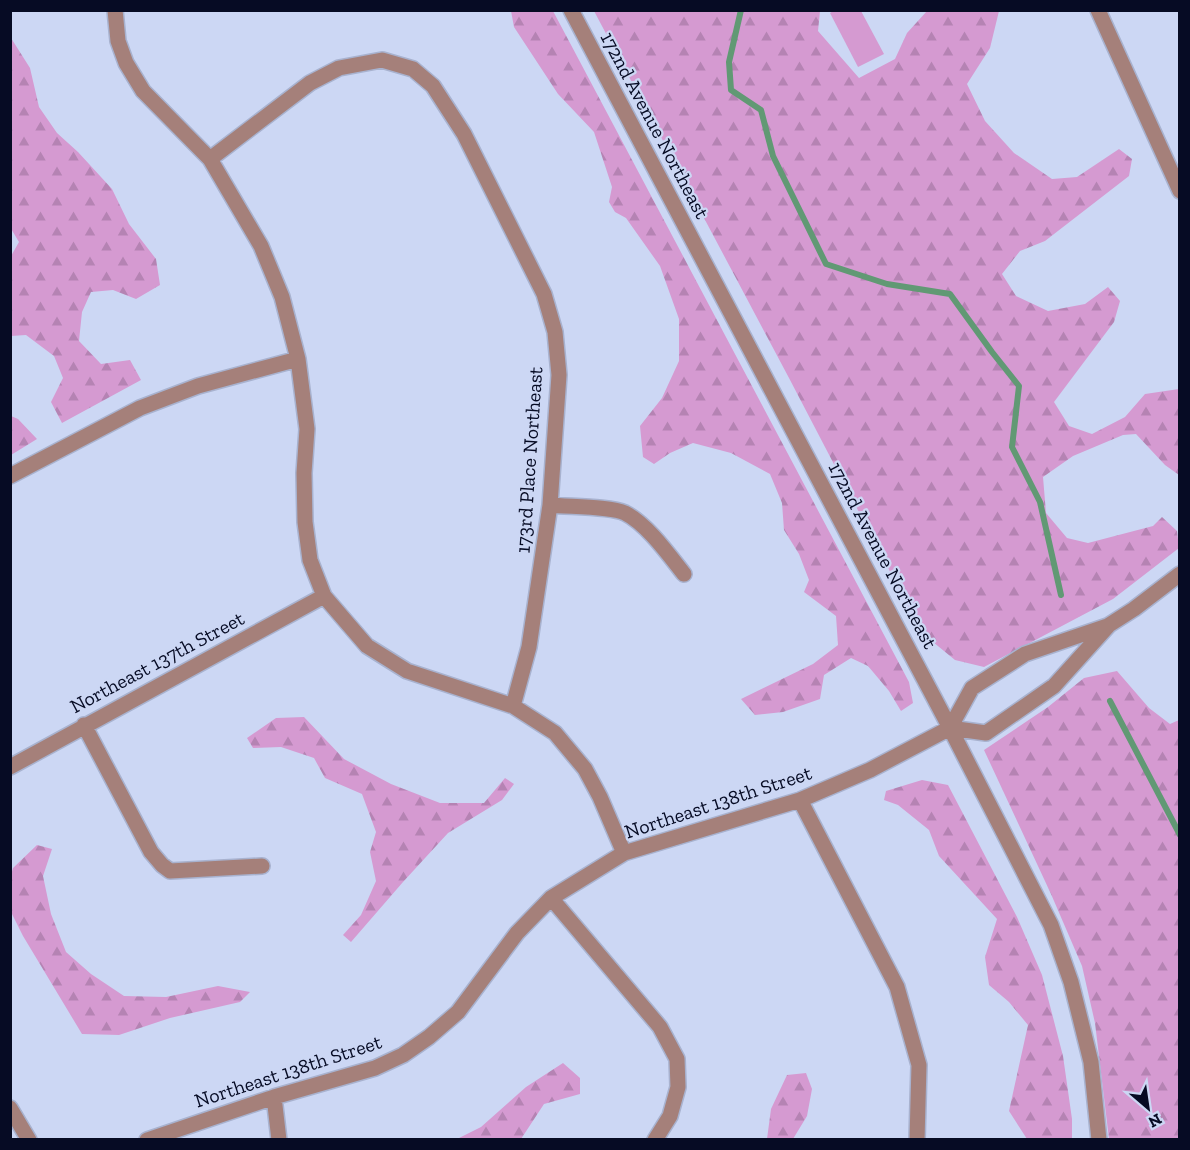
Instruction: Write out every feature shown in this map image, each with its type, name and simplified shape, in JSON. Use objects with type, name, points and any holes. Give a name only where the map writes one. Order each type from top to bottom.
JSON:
[{"type":"street","points":[[115,10],[118,41],[126,63],[143,91],[210,159],[261,246],[282,297],[298,359],[307,429],[304,472],[305,522],[310,560],[324,596],[367,646],[407,671],[513,706],[555,733],[585,769],[624,853]]},
{"type":"street","name":"172nd Avenue Northeast","points":[[571,10],[950,728],[1051,925],[1071,982],[1091,1062],[1099,1140]]},
{"type":"street","points":[[1102,12],[1179,191]]},
{"type":"street","name":"173rd Place Northeast","points":[[210,159],[310,83],[339,68],[382,60],[413,69],[433,86],[464,134],[544,294],[555,332],[559,375],[550,505],[529,648],[513,706]]},
{"type":"street","points":[[10,476],[140,408],[198,386],[298,359]]},
{"type":"street","points":[[550,505],[603,508],[625,513],[646,529],[684,574]]},
{"type":"street","points":[[1109,625],[1054,687],[986,733],[950,728],[972,687],[1025,654],[1109,625],[1179,574]]},
{"type":"street","name":"Northeast 137th Street","points":[[10,767],[324,596]]},
{"type":"street","points":[[84,725],[151,852],[162,866],[170,871],[262,866]]},
{"type":"street","name":"Northeast 138th Street","points":[[147,1140],[274,1097],[375,1068],[403,1055],[429,1038],[458,1012],[514,936],[551,898],[624,853],[800,800],[870,770],[950,728]]},
{"type":"street","points":[[800,800],[897,987],[919,1065],[916,1140]]},
{"type":"street","points":[[551,898],[660,1027],[677,1059],[678,1087],[670,1116],[655,1140]]},
{"type":"street","points":[[274,1097],[279,1140]]},
{"type":"street","points":[[10,1108],[29,1140]]},
{"type":"green space","points":[[835,10],[861,11],[884,54],[858,67],[830,13]]},
{"type":"green space","points":[[511,11],[553,11],[909,682],[913,703],[901,711],[889,691],[868,666],[851,658],[824,675],[820,699],[783,712],[755,715],[741,699],[813,664],[838,645],[836,616],[804,592],[809,580],[799,554],[784,530],[782,503],[770,474],[731,453],[693,443],[670,453],[654,464],[643,457],[640,426],[662,398],[679,361],[679,319],[660,266],[626,218],[615,212],[609,202],[612,187],[594,132],[558,94],[514,27]]},
{"type":"green space","points":[[594,11],[820,11],[818,31],[859,78],[895,59],[907,33],[927,11],[999,11],[990,48],[967,84],[985,121],[1014,153],[1052,179],[1077,177],[1119,149],[1132,159],[1129,176],[1045,241],[1020,251],[1002,274],[1016,296],[1048,311],[1085,304],[1108,287],[1120,301],[1114,322],[1054,402],[1069,426],[1092,434],[1125,417],[1145,394],[1179,389],[1179,475],[1165,465],[1136,434],[1123,435],[1073,456],[1043,477],[1046,513],[1067,538],[1088,543],[1153,526],[1162,517],[1177,531],[1179,548],[1113,599],[984,667],[955,660],[922,633]]},
{"type":"green space","points":[[11,38],[30,68],[39,107],[57,133],[112,189],[129,224],[156,259],[160,285],[136,299],[113,290],[91,292],[82,312],[79,341],[101,364],[130,360],[141,380],[62,423],[51,402],[63,378],[54,356],[26,335],[11,336],[11,256],[19,242],[10,227]]},
{"type":"green space","points":[[11,416],[18,419],[37,439],[11,455]]},
{"type":"green space","points":[[1117,671],[1149,708],[1170,724],[1179,720],[1179,1139],[1109,1139],[1095,1023],[1082,966],[984,750],[1048,707],[1084,678]]},
{"type":"green space","points":[[304,717],[344,759],[391,784],[440,803],[484,803],[505,778],[514,784],[502,800],[448,833],[351,942],[343,935],[361,915],[376,881],[370,852],[376,832],[362,794],[325,778],[314,758],[281,747],[253,748],[247,738],[276,718]]},
{"type":"green space","points":[[922,780],[948,785],[1017,917],[1042,975],[1063,1056],[1072,1119],[1072,1139],[1027,1139],[1009,1111],[1028,1025],[1009,1002],[989,985],[985,957],[997,919],[939,856],[929,830],[898,805],[884,800],[886,791]]},
{"type":"green space","points":[[37,845],[52,849],[43,876],[51,914],[66,952],[91,974],[124,996],[166,997],[218,986],[250,992],[240,1002],[170,1018],[119,1035],[82,1034],[11,912],[13,868]]},
{"type":"green space","points":[[563,1063],[580,1078],[580,1094],[544,1104],[521,1139],[457,1139],[481,1127],[526,1087]]},
{"type":"green space","points":[[806,1073],[812,1089],[807,1116],[793,1139],[767,1139],[771,1109],[787,1075]]},
{"type":"waterway","points":[[741,10],[729,62],[731,90],[761,110],[773,156],[826,264],[887,284],[950,294],[1019,386],[1012,447],[1040,502],[1061,595]]},
{"type":"waterway","points":[[1110,701],[1180,835]]}]
